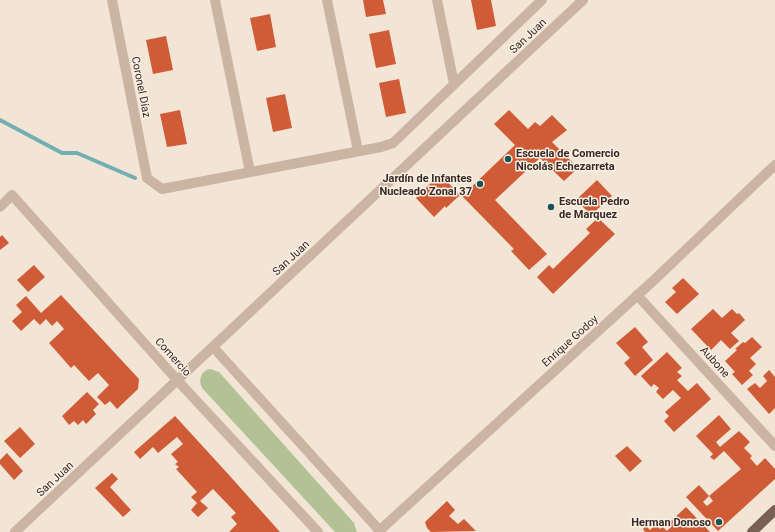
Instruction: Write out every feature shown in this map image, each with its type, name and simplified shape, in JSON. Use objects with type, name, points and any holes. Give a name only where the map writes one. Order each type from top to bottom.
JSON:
[{"type":"main road","points":[[752,532],[775,510]]},
{"type":"street","name":"Coronel Díaz","points":[[112,0],[147,178],[162,189],[250,172]]},
{"type":"street","points":[[215,0],[250,172],[381,147],[393,143],[542,0]]},
{"type":"street","points":[[327,0],[358,151]]},
{"type":"street","points":[[437,0],[454,84]]},
{"type":"street","name":"San Juan","points":[[15,532],[178,381],[583,0]]},
{"type":"street","name":"Enrique Godoy","points":[[380,532],[775,165]]},
{"type":"street","name":"Comercio","points":[[0,207],[12,195],[178,381],[318,532]]},
{"type":"street","name":"Aubone","points":[[636,295],[775,446]]},
{"type":"street","points":[[213,347],[380,532]]},
{"type":"green space","points":[[210,369],[219,372],[354,523],[357,532],[335,532],[202,388],[200,382],[201,376],[204,372]]},
{"type":"building","points":[[363,0],[383,0],[386,14],[366,17]]},
{"type":"building","points":[[471,0],[491,0],[496,26],[477,30]]},
{"type":"building","points":[[270,14],[276,47],[257,51],[250,18]]},
{"type":"building","points":[[389,30],[396,64],[376,68],[369,34]]},
{"type":"building","points":[[166,36],[173,70],[153,74],[146,40]]},
{"type":"building","points":[[399,79],[406,113],[386,117],[379,83]]},
{"type":"building","points":[[285,94],[292,128],[273,132],[266,98]]},
{"type":"building","points":[[180,110],[187,144],[167,147],[160,114]]},
{"type":"building","points":[[509,110],[528,129],[535,122],[540,126],[552,115],[567,130],[552,142],[578,168],[564,181],[540,158],[495,200],[547,254],[529,270],[511,251],[514,249],[462,196],[515,145],[494,124]]},
{"type":"building","points":[[440,174],[460,195],[446,208],[445,206],[434,217],[416,198]]},
{"type":"building","points":[[597,180],[612,196],[591,215],[576,200]]},
{"type":"building","points":[[598,218],[615,234],[553,294],[537,277],[549,265],[553,269],[590,233],[586,229]]},
{"type":"building","points":[[2,235],[9,243],[0,250],[0,237]]},
{"type":"building","points":[[34,265],[45,277],[28,292],[17,280]]},
{"type":"building","points":[[683,278],[699,294],[677,314],[665,302],[676,292],[672,288]]},
{"type":"building","points":[[61,295],[139,379],[138,389],[117,409],[110,401],[105,405],[97,397],[109,385],[98,373],[89,381],[74,365],[71,368],[49,343],[64,329],[57,321],[52,326],[46,319],[40,325],[34,319],[21,331],[12,321],[22,312],[16,305],[26,296],[41,313]]},
{"type":"building","points":[[713,309],[722,318],[732,309],[737,314],[739,313],[745,320],[731,333],[739,341],[730,349],[721,340],[711,350],[691,329]]},
{"type":"building","points":[[635,327],[648,342],[642,347],[653,360],[635,376],[624,363],[630,358],[616,343]]},
{"type":"building","points":[[752,337],[762,347],[750,358],[756,364],[749,371],[753,375],[742,385],[732,374],[735,372],[725,361],[737,350],[735,349]]},
{"type":"building","points":[[667,352],[682,368],[677,372],[682,376],[677,380],[688,391],[697,383],[711,399],[674,432],[664,421],[669,416],[665,412],[681,398],[673,390],[663,399],[656,392],[659,388],[654,384],[651,387],[641,376]]},
{"type":"building","points":[[769,370],[775,377],[775,408],[769,414],[747,389],[755,383],[760,388],[767,381],[763,376]]},
{"type":"building","points":[[87,392],[99,404],[93,410],[96,414],[86,424],[83,420],[78,425],[74,421],[69,425],[62,416]]},
{"type":"building","points":[[719,415],[731,429],[716,442],[720,447],[739,431],[750,442],[744,448],[752,456],[750,458],[757,466],[765,458],[775,469],[775,479],[718,531],[686,497],[699,485],[709,496],[741,469],[724,451],[714,460],[710,457],[713,454],[696,436]],"holes":[[[709,496],[713,501],[707,506],[703,502]]]},
{"type":"building","points":[[175,416],[280,532],[229,532],[237,524],[231,517],[236,513],[213,489],[200,501],[208,508],[198,517],[191,510],[197,503],[191,497],[197,492],[176,469],[179,467],[175,464],[178,462],[171,454],[183,444],[177,437],[158,453],[153,447],[140,459],[134,452]]},
{"type":"building","points":[[20,427],[35,444],[20,458],[4,441]]},
{"type":"building","points":[[627,446],[642,461],[630,472],[615,456]]},
{"type":"building","points":[[7,453],[23,471],[14,480],[0,464],[0,460]]},
{"type":"building","points":[[112,473],[118,479],[110,487],[131,510],[123,517],[95,488]]},
{"type":"building","points":[[447,501],[455,510],[449,516],[458,524],[464,519],[476,531],[431,532],[427,528],[425,522]]},
{"type":"building","points":[[686,507],[710,532],[645,532],[643,529],[646,526],[650,530],[656,524],[660,529],[663,527],[667,531],[671,527],[668,524]]},
{"type":"waterway","points":[[0,120],[62,153],[77,153],[135,178]]},
{"type":"place","name":"Escuela de Comercio Nicolás Echezarreta","points":[[508,159]]},
{"type":"place","name":"Jardín de Infantes Nucleado Zonal 37","points":[[480,184]]},
{"type":"place","name":"Escuela Pedro de Marquez","points":[[551,207]]},
{"type":"place","name":"Herman Donoso","points":[[719,522]]}]
